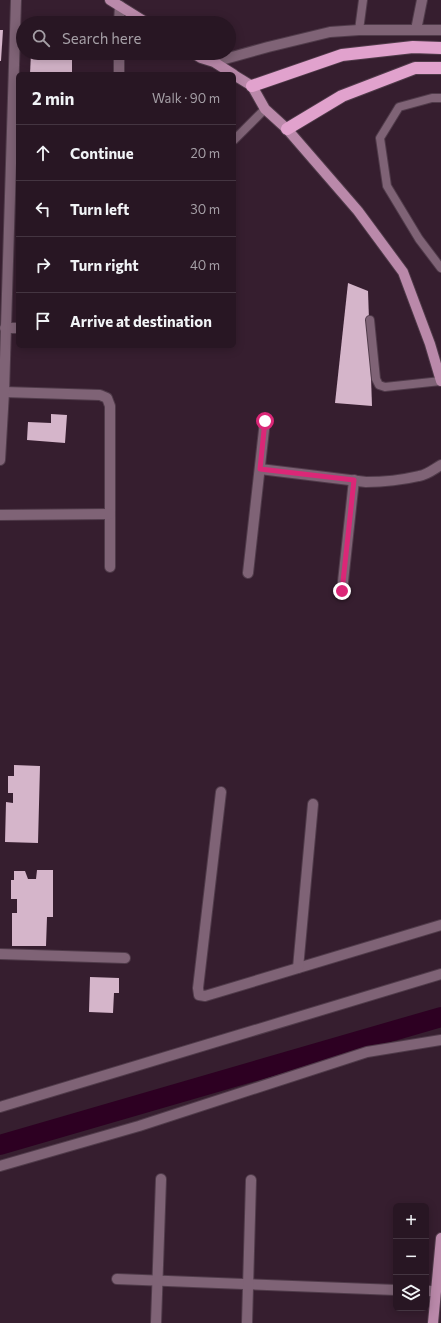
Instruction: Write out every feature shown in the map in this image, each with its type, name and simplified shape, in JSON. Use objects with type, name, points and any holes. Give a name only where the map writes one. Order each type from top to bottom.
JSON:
[{"type":"highway","points":[[252,86],[342,55],[413,47],[441,48]]},
{"type":"highway","points":[[287,129],[342,96],[415,68],[441,68]]},
{"type":"main road","points":[[110,0],[136,16]]},
{"type":"main road","points":[[208,60],[214,62],[230,72]]},
{"type":"main road","points":[[236,76],[252,86],[265,109],[287,129],[358,211],[403,272],[430,344],[441,381]]},
{"type":"main road","points":[[434,1323],[431,1291],[441,1238]]},
{"type":"street","points":[[0,460],[4,392],[2,359],[5,328],[16,0]]},
{"type":"street","points":[[416,30],[422,0]]},
{"type":"street","points":[[120,6],[120,16]]},
{"type":"street","points":[[236,56],[330,32],[359,30],[441,30]]},
{"type":"street","points":[[119,60],[119,72]]},
{"type":"street","points":[[214,62],[221,60]]},
{"type":"street","points":[[5,328],[16,328]]},
{"type":"street","points":[[4,392],[100,395],[107,398],[110,406],[110,567]]},
{"type":"street","points":[[248,573],[265,421]]},
{"type":"street","points":[[260,469],[377,482],[419,476],[426,474],[441,465]]},
{"type":"street","points":[[342,591],[354,480]]},
{"type":"street","points":[[0,515],[110,514]]},
{"type":"street","points":[[221,792],[198,988],[199,995],[205,996],[441,925]]},
{"type":"street","points":[[298,968],[313,804]]},
{"type":"street","points":[[0,954],[126,958]]},
{"type":"street","points":[[0,1107],[441,974]]},
{"type":"street","points":[[0,1166],[139,1126],[367,1052],[441,1040]]},
{"type":"street","points":[[156,1323],[161,1179]]},
{"type":"street","points":[[247,1323],[251,1180]]},
{"type":"street","points":[[117,1279],[393,1290]]},
{"type":"lane","points":[[359,30],[363,0]]},
{"type":"lane","points":[[441,98],[432,98],[399,107],[380,138],[387,186],[419,238],[441,268]]},
{"type":"lane","points":[[236,138],[265,109]]},
{"type":"lane","points":[[370,320],[376,379],[379,384],[385,387],[441,381]]},
{"type":"building","points":[[0,30],[3,30],[1,61],[0,61]]},
{"type":"building","points":[[31,60],[72,60],[72,72],[30,72]]},
{"type":"building","points":[[348,283],[368,291],[372,406],[335,403]]},
{"type":"building","points":[[51,414],[67,415],[65,443],[27,440],[28,422],[51,423]]},
{"type":"building","points":[[14,765],[40,766],[38,843],[5,842],[6,802],[13,803],[13,793],[8,793],[8,776],[14,776]]},
{"type":"building","points":[[37,870],[53,870],[53,917],[47,917],[46,946],[12,946],[12,913],[17,913],[17,899],[11,899],[11,880],[14,880],[14,871],[25,871],[28,879],[36,879]]},
{"type":"building","points":[[90,977],[119,978],[119,993],[114,993],[113,1013],[89,1012]]},
{"type":"waterway","points":[[0,1145],[441,1017]]},
{"type":"route","points":[[265,421],[260,469],[354,480],[342,591]]}]
